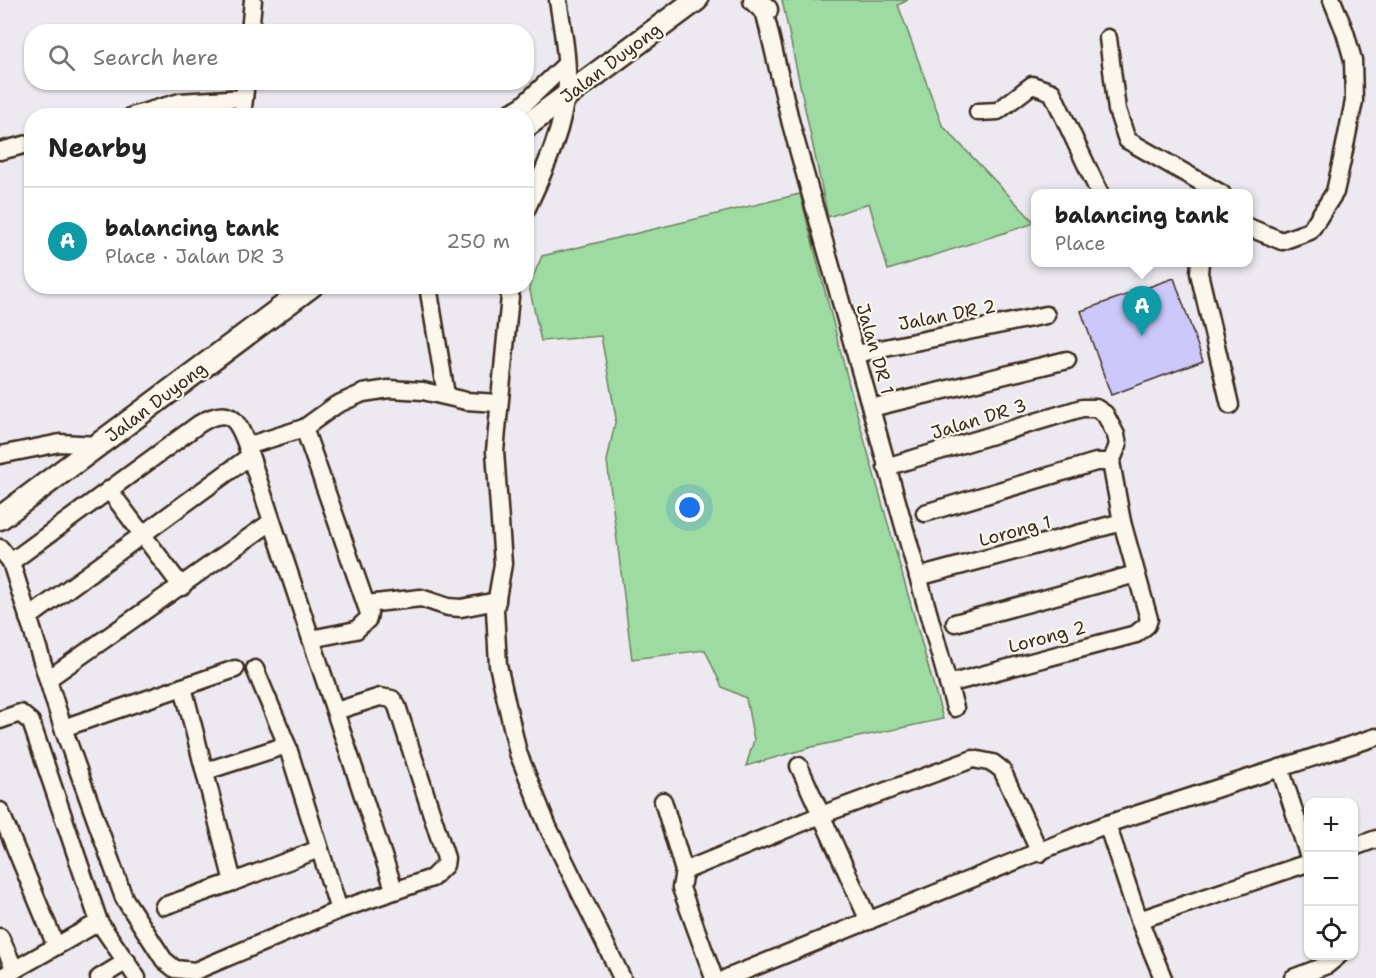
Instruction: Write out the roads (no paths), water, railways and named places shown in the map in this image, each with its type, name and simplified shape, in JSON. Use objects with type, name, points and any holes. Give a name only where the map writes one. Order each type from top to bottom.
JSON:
[{"type":"main road","name":"Jalan Duyong","points":[[534,120],[694,2]]},
{"type":"main road","name":"Jalan Duyong","points":[[0,518],[300,294]]},
{"type":"street","points":[[251,24],[253,0]]},
{"type":"street","points":[[534,192],[545,167],[565,98],[566,64],[558,0]]},
{"type":"street","points":[[1253,229],[1282,241],[1310,231],[1335,192],[1354,101],[1353,60],[1332,0]]},
{"type":"street","name":"Jalan DR 1","points":[[762,3],[791,124],[955,708]]},
{"type":"street","points":[[1108,38],[1117,110],[1127,140],[1213,189]]},
{"type":"street","points":[[518,108],[566,64]]},
{"type":"street","points":[[978,112],[998,111],[1032,85],[1052,92],[1098,189]]},
{"type":"street","points":[[159,108],[180,102],[245,91],[243,108]]},
{"type":"street","points":[[0,152],[24,145]]},
{"type":"street","points":[[1200,267],[1199,273],[1230,405]]},
{"type":"street","points":[[429,294],[446,395]]},
{"type":"street","points":[[510,294],[495,451],[503,564],[497,601],[495,637],[498,664],[518,753],[548,827],[622,978]]},
{"type":"street","name":"Jalan DR 2","points":[[855,354],[1046,315]]},
{"type":"street","points":[[871,408],[1067,360]]},
{"type":"street","points":[[28,618],[144,536],[249,451],[304,428],[336,405],[363,393],[389,389],[446,395],[466,401],[498,403]]},
{"type":"street","name":"Jalan DR 3","points":[[886,467],[1082,408],[1096,408],[1111,423],[1118,446],[1111,462]]},
{"type":"street","points":[[11,562],[199,424],[218,414],[229,415],[237,423],[249,451],[394,889]]},
{"type":"street","points":[[304,428],[366,604],[368,620],[356,630],[311,639]]},
{"type":"street","points":[[0,455],[60,443],[98,445]]},
{"type":"street","points":[[925,513],[1096,462],[1111,462],[1122,522],[1136,574],[955,623]]},
{"type":"street","points":[[109,490],[182,587]]},
{"type":"street","points":[[48,680],[271,522]]},
{"type":"street","name":"Lorong 1","points":[[918,577],[1122,522]]},
{"type":"street","points":[[0,548],[11,562],[63,728],[124,898],[164,960],[175,969],[195,971],[339,910],[394,889],[432,878],[445,865],[446,858],[397,705],[392,699],[380,697],[336,711]]},
{"type":"street","name":"Lorong 2","points":[[948,684],[1136,634],[1147,625],[1149,619],[1136,574]]},
{"type":"street","points":[[366,604],[421,598],[448,607],[461,608],[497,601]]},
{"type":"street","points":[[63,728],[236,669]]},
{"type":"street","points":[[255,669],[287,745],[339,910]]},
{"type":"street","points":[[183,687],[233,882]]},
{"type":"street","points":[[0,720],[20,713],[31,722],[99,922],[137,978]]},
{"type":"street","points":[[727,978],[1107,824],[1376,737]]},
{"type":"street","points":[[206,771],[287,745]]},
{"type":"street","points":[[684,871],[821,815],[973,759],[983,759],[1002,770],[1040,852]]},
{"type":"street","points":[[799,766],[869,921]]},
{"type":"street","points":[[1280,768],[1307,852]]},
{"type":"street","points":[[663,801],[684,871],[681,888],[714,978]]},
{"type":"street","points":[[0,811],[56,946]]},
{"type":"street","points":[[1107,824],[1139,920],[1163,978]]},
{"type":"street","points":[[1358,845],[1376,839]]},
{"type":"street","points":[[164,906],[319,849]]},
{"type":"street","points":[[1139,920],[1304,864]]},
{"type":"street","points":[[0,937],[7,974],[99,922]]},
{"type":"street","points":[[1298,977],[1327,965],[1333,960]]},
{"type":"street","points":[[99,978],[127,962]]},
{"type":"place","name":"balancing tank","points":[[1142,336]]}]
